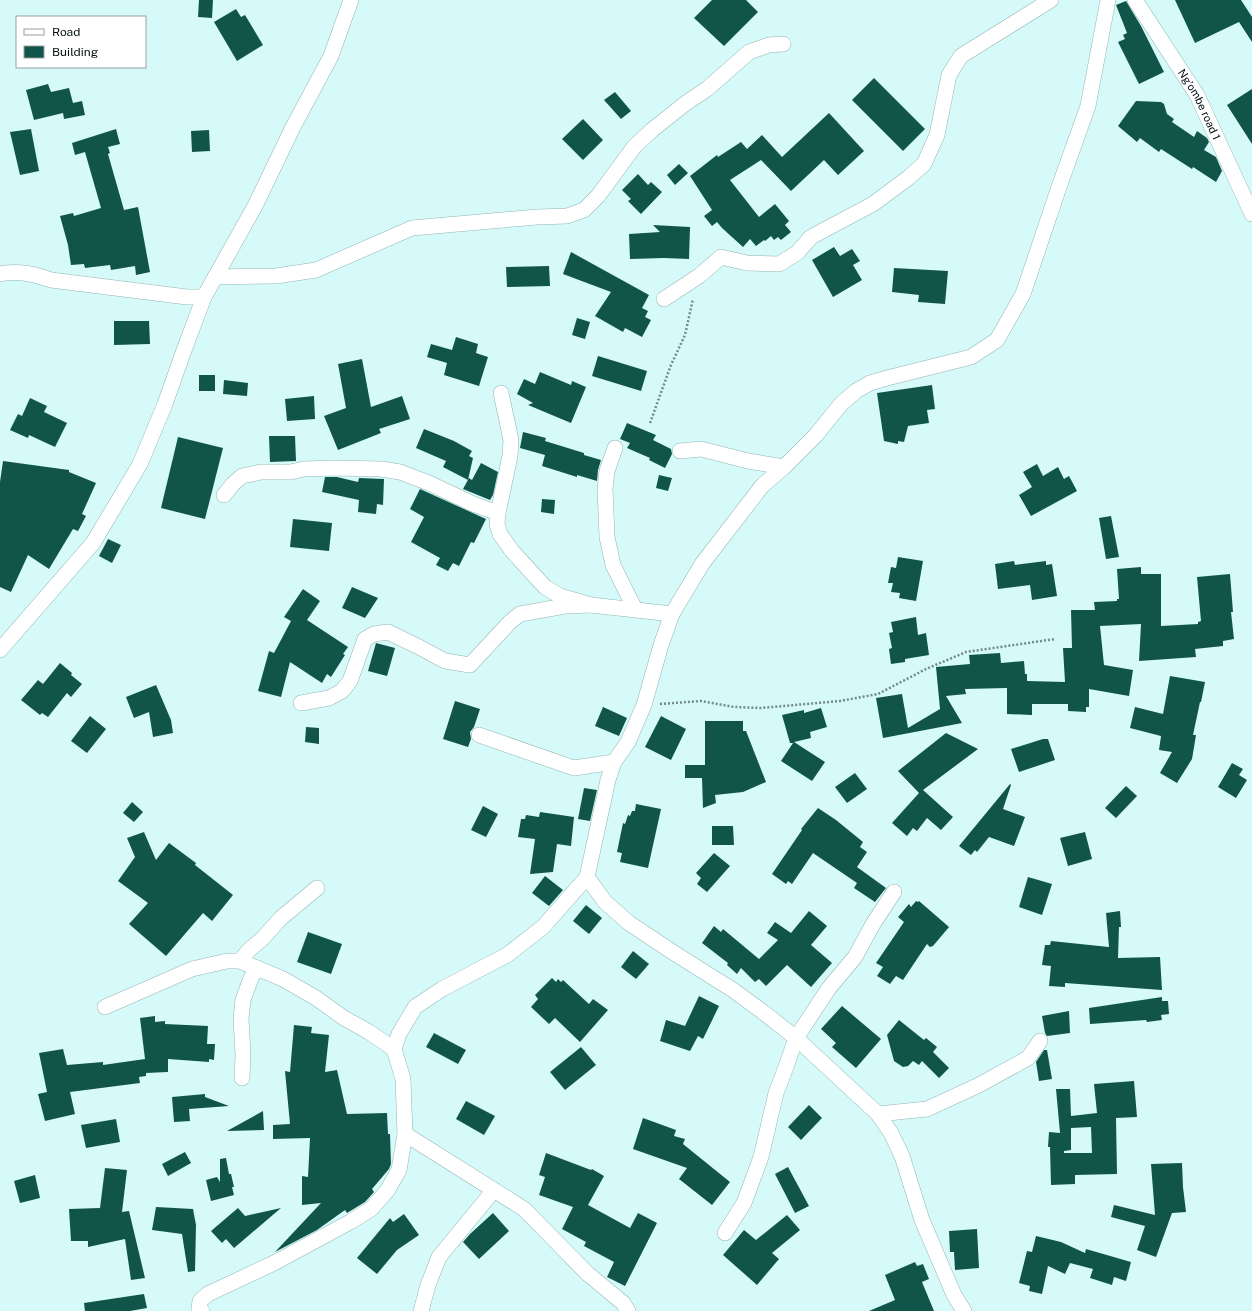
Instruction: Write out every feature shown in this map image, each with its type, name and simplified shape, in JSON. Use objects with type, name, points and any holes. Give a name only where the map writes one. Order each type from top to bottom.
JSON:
[{"type":"street","points":[[0,650],[93,543],[140,464],[165,404],[182,353],[204,297],[255,206],[292,127],[331,56],[351,0]]},
{"type":"street","points":[[664,299],[699,276],[721,257],[747,263],[779,264],[797,253],[811,238],[873,204],[908,178],[924,164],[937,135],[949,75],[961,56],[1051,0]]},
{"type":"street","points":[[202,1311],[199,1309],[200,1301],[208,1294],[276,1262],[350,1222],[371,1209],[387,1191],[399,1170],[405,1134],[403,1079],[394,1049],[399,1034],[415,1007],[442,989],[507,955],[543,927],[586,877],[608,780],[614,762],[628,742],[644,705],[661,644],[672,614],[702,564],[762,486],[784,467],[816,435],[841,404],[856,391],[870,383],[971,357],[996,340],[1023,294],[1088,106],[1108,0]]},
{"type":"street","name":"Ng’ombe road 1","points":[[1135,0],[1197,95],[1252,214]]},
{"type":"street","points":[[215,277],[276,276],[316,270],[412,228],[521,218],[567,216],[584,210],[598,196],[634,147],[652,130],[686,103],[707,89],[749,52],[769,45],[784,44]]},
{"type":"street","points":[[0,274],[18,272],[34,274],[51,280],[187,297],[204,297]]},
{"type":"street","points":[[501,393],[511,440],[510,456],[498,514],[497,524],[500,534],[512,551],[545,587],[560,596],[591,605]]},
{"type":"street","points":[[615,448],[608,471],[605,489],[607,537],[613,566],[635,609]]},
{"type":"street","points":[[680,451],[701,449],[748,461],[784,467]]},
{"type":"street","points":[[224,495],[242,476],[261,472],[291,472],[304,469],[335,468],[381,469],[400,472],[429,483],[498,514]]},
{"type":"street","points":[[301,703],[329,698],[342,691],[350,681],[365,640],[374,634],[388,632],[445,661],[470,665],[510,622],[520,614],[565,606],[591,605],[672,614]]},
{"type":"street","points":[[479,735],[574,768],[614,762]]},
{"type":"street","points":[[586,877],[604,902],[629,923],[733,990],[796,1038],[878,1114],[891,1133],[902,1156],[922,1220],[954,1295],[964,1311]]},
{"type":"street","points":[[240,961],[281,918],[317,888]]},
{"type":"street","points":[[725,1233],[744,1203],[761,1157],[776,1093],[796,1038],[829,988],[855,957],[894,892]]},
{"type":"street","points":[[105,1007],[192,970],[227,961],[240,961],[283,978],[394,1049]]},
{"type":"street","points":[[242,1078],[242,1000],[257,968]]},
{"type":"street","points":[[878,1114],[927,1109],[973,1088],[1028,1058],[1040,1041]]},
{"type":"street","points":[[405,1134],[524,1209],[588,1274],[623,1303],[628,1311]]},
{"type":"street","points":[[421,1311],[428,1285],[439,1257],[494,1190]]},
{"type":"path","points":[[650,423],[671,365],[685,335],[699,276]]},
{"type":"path","points":[[644,705],[701,701],[734,707],[761,708],[840,701],[878,694],[926,669],[966,652],[1055,639]]},
{"type":"building","points":[[199,0],[213,0],[212,18],[198,17]]},
{"type":"building","points":[[712,0],[746,0],[758,12],[724,46],[694,18]]},
{"type":"building","points":[[1175,0],[1241,0],[1252,17],[1252,42],[1239,22],[1195,43]]},
{"type":"building","points":[[1126,1],[1141,26],[1164,72],[1139,84],[1118,42],[1125,39],[1123,35],[1127,33],[1116,5]]},
{"type":"building","points":[[236,9],[241,17],[245,15],[263,45],[237,61],[214,22]]},
{"type":"building","points":[[874,78],[925,129],[903,151],[852,100]]},
{"type":"building","points":[[48,84],[51,92],[69,88],[73,103],[82,101],[85,115],[64,119],[63,113],[34,120],[26,90]]},
{"type":"building","points":[[1252,89],[1252,144],[1227,105]]},
{"type":"building","points":[[615,92],[631,111],[621,119],[604,100]]},
{"type":"building","points":[[1136,101],[1161,102],[1164,104],[1167,114],[1174,119],[1172,122],[1194,137],[1197,131],[1207,138],[1209,142],[1204,150],[1216,157],[1222,171],[1216,182],[1193,167],[1192,169],[1161,149],[1159,152],[1140,138],[1137,142],[1118,126]]},
{"type":"building","points":[[829,113],[864,151],[838,175],[824,160],[791,191],[761,160],[730,180],[759,217],[775,204],[789,221],[785,225],[791,232],[781,240],[778,237],[774,240],[771,236],[756,246],[750,239],[743,247],[717,222],[712,226],[704,216],[712,210],[690,176],[717,155],[718,157],[741,142],[747,149],[762,135],[782,157]]},
{"type":"building","points":[[583,119],[603,140],[583,160],[562,139]]},
{"type":"building","points":[[31,129],[39,171],[20,175],[10,132]]},
{"type":"building","points":[[116,129],[120,144],[108,147],[110,153],[108,154],[124,210],[138,207],[150,272],[136,275],[135,266],[111,270],[110,265],[85,268],[84,264],[71,265],[68,245],[60,216],[73,213],[74,216],[101,208],[85,152],[75,155],[72,143]]},
{"type":"building","points":[[209,130],[210,151],[192,152],[191,131]]},
{"type":"building","points":[[679,164],[688,173],[675,185],[667,175]]},
{"type":"building","points":[[638,174],[648,185],[651,182],[662,192],[641,214],[628,201],[631,199],[622,190]]},
{"type":"building","points":[[653,225],[690,227],[689,259],[630,259],[629,234],[660,232]]},
{"type":"building","points":[[834,247],[840,256],[852,249],[860,261],[853,265],[862,280],[833,297],[812,260]]},
{"type":"building","points":[[571,252],[649,295],[642,308],[648,311],[645,317],[651,320],[642,337],[625,328],[623,332],[595,316],[611,292],[563,274]]},
{"type":"building","points":[[549,266],[550,286],[507,287],[506,267]]},
{"type":"building","points":[[894,268],[948,271],[945,304],[918,302],[919,295],[892,292]]},
{"type":"building","points":[[577,318],[590,322],[585,339],[572,335]]},
{"type":"building","points":[[114,321],[149,321],[150,344],[114,345]]},
{"type":"building","points":[[456,337],[478,344],[476,353],[488,357],[479,386],[444,375],[447,363],[427,357],[431,344],[452,350]]},
{"type":"building","points":[[598,356],[647,371],[641,391],[592,376]]},
{"type":"building","points":[[362,359],[371,407],[402,396],[410,419],[379,429],[381,433],[338,450],[324,416],[346,408],[338,364]]},
{"type":"building","points":[[540,372],[571,385],[572,381],[586,387],[571,423],[528,405],[533,403],[517,394],[524,379],[535,384]]},
{"type":"building","points":[[199,375],[215,375],[215,391],[199,391]]},
{"type":"building","points":[[224,380],[248,383],[247,396],[223,394]]},
{"type":"building","points":[[932,385],[935,409],[927,410],[929,423],[908,426],[904,442],[898,441],[898,444],[884,441],[877,393]]},
{"type":"building","points":[[314,396],[315,419],[287,421],[285,399]]},
{"type":"building","points":[[30,398],[47,406],[44,412],[67,423],[55,447],[29,435],[28,438],[10,430],[18,414],[22,416]]},
{"type":"building","points":[[627,423],[656,435],[653,440],[671,449],[672,454],[665,468],[649,460],[650,458],[627,448],[630,443],[620,439]]},
{"type":"building","points":[[424,429],[454,441],[472,451],[469,456],[473,458],[468,480],[443,467],[446,461],[416,448]]},
{"type":"building","points":[[523,432],[546,438],[545,441],[601,460],[597,481],[577,475],[577,477],[542,466],[545,455],[520,448]]},
{"type":"building","points":[[269,436],[295,436],[296,461],[270,462]]},
{"type":"building","points":[[178,437],[223,448],[205,519],[161,508]]},
{"type":"building","points":[[3,461],[69,470],[69,472],[96,483],[82,514],[86,516],[78,531],[73,529],[49,569],[28,555],[11,592],[0,587],[0,482]]},
{"type":"building","points":[[481,463],[498,472],[493,495],[490,500],[463,489],[469,478],[472,480]]},
{"type":"building","points":[[1037,464],[1043,476],[1058,467],[1064,479],[1069,476],[1077,491],[1031,516],[1019,495],[1032,487],[1023,472]]},
{"type":"building","points":[[659,475],[672,478],[668,491],[656,488]]},
{"type":"building","points":[[325,477],[337,477],[358,482],[359,478],[384,479],[383,505],[377,504],[376,514],[358,512],[359,500],[322,492]]},
{"type":"building","points":[[420,489],[486,519],[474,543],[471,542],[459,566],[453,563],[448,571],[436,565],[440,558],[411,542],[424,517],[410,509]]},
{"type":"building","points":[[542,499],[555,500],[554,514],[541,512]]},
{"type":"building","points":[[1111,516],[1119,557],[1106,559],[1099,518]]},
{"type":"building","points":[[293,519],[332,523],[329,551],[290,547]]},
{"type":"building","points":[[108,539],[121,545],[112,563],[99,556]]},
{"type":"building","points":[[898,557],[923,561],[916,601],[899,598],[900,593],[891,592],[893,583],[888,583],[891,567],[896,568]]},
{"type":"building","points":[[1014,561],[1015,565],[1046,561],[1046,565],[1052,564],[1057,596],[1032,600],[1030,585],[998,589],[995,564]]},
{"type":"building","points":[[1141,567],[1141,574],[1161,574],[1161,626],[1198,624],[1198,622],[1201,621],[1197,577],[1230,574],[1233,612],[1231,612],[1234,639],[1223,641],[1223,646],[1195,649],[1196,657],[1139,661],[1141,624],[1100,626],[1104,665],[1133,670],[1129,696],[1089,689],[1089,707],[1086,707],[1086,712],[1068,711],[1068,704],[1032,704],[1032,715],[1007,714],[1007,688],[965,689],[966,694],[946,696],[962,723],[883,738],[876,698],[902,694],[908,728],[940,709],[936,667],[970,664],[969,655],[1000,653],[1001,663],[1024,661],[1027,681],[1065,682],[1063,648],[1072,648],[1071,610],[1095,610],[1094,602],[1117,601],[1117,599],[1119,599],[1117,569]]},
{"type":"building","points":[[352,587],[378,598],[365,618],[342,608]]},
{"type":"building","points":[[303,589],[320,601],[307,620],[348,647],[343,654],[345,655],[331,677],[327,674],[322,683],[290,662],[281,697],[258,691],[269,651],[274,653],[291,621],[284,617]]},
{"type":"building","points":[[916,617],[918,635],[926,633],[929,655],[905,659],[905,662],[891,664],[889,649],[892,648],[889,633],[893,632],[891,622]]},
{"type":"building","points":[[376,643],[395,648],[387,676],[368,671]]},
{"type":"building","points":[[60,663],[82,684],[71,697],[67,693],[48,717],[42,713],[40,715],[21,700],[38,680],[43,684]]},
{"type":"building","points":[[1170,676],[1205,682],[1193,735],[1196,735],[1192,759],[1177,783],[1160,773],[1172,752],[1159,750],[1161,736],[1130,728],[1135,707],[1163,714]]},
{"type":"building","points":[[156,685],[171,720],[173,733],[153,737],[149,712],[134,718],[126,697]]},
{"type":"building","points":[[455,701],[480,709],[474,727],[470,732],[471,739],[468,747],[443,739]]},
{"type":"building","points":[[603,707],[627,718],[619,736],[595,726]]},
{"type":"building","points":[[821,708],[827,727],[810,732],[811,738],[794,742],[825,762],[812,781],[781,761],[793,743],[790,743],[782,715],[804,710],[804,713]]},
{"type":"building","points":[[90,716],[106,729],[87,753],[71,741]]},
{"type":"building","points":[[661,716],[686,729],[671,760],[645,747]]},
{"type":"building","points":[[705,721],[743,721],[743,731],[746,731],[766,782],[743,792],[715,795],[716,803],[703,808],[702,778],[685,778],[685,765],[705,765]]},
{"type":"building","points":[[306,727],[319,728],[319,744],[305,742]]},
{"type":"building","points":[[946,733],[978,749],[923,790],[953,817],[941,830],[927,818],[917,831],[913,828],[907,836],[892,823],[919,793],[898,771]]},
{"type":"building","points":[[1043,739],[1048,739],[1055,760],[1019,772],[1011,749]]},
{"type":"building","points":[[1232,763],[1243,769],[1239,775],[1247,780],[1236,798],[1218,787]]},
{"type":"building","points":[[855,773],[867,789],[847,803],[835,787]]},
{"type":"building","points":[[1010,784],[1011,785],[1003,809],[1025,817],[1014,846],[989,837],[977,852],[975,850],[971,855],[959,846]]},
{"type":"building","points":[[1126,786],[1137,796],[1116,818],[1105,808]]},
{"type":"building","points":[[584,788],[597,790],[590,821],[578,819]]},
{"type":"building","points":[[132,802],[143,812],[134,822],[123,813]]},
{"type":"building","points":[[636,804],[661,809],[648,868],[620,862],[622,853],[617,852],[623,823],[625,824],[628,815],[630,816],[632,811],[635,811]]},
{"type":"building","points":[[483,806],[498,814],[486,837],[471,830]]},
{"type":"building","points":[[818,808],[836,820],[863,842],[860,847],[867,852],[857,867],[886,888],[875,902],[854,888],[857,883],[813,853],[792,884],[788,881],[786,884],[772,874],[802,830],[801,829]]},
{"type":"building","points":[[540,812],[574,817],[571,846],[557,844],[553,872],[530,874],[535,839],[518,837],[521,819],[525,819],[526,815],[539,817]]},
{"type":"building","points":[[712,826],[733,826],[734,845],[712,845]]},
{"type":"building","points":[[144,832],[156,860],[169,843],[196,863],[195,865],[233,895],[212,921],[203,913],[166,956],[129,924],[148,903],[118,881],[135,857],[127,838]]},
{"type":"building","points":[[1085,832],[1092,859],[1068,866],[1060,838]]},
{"type":"building","points":[[714,853],[730,866],[707,892],[697,884],[701,878],[696,873]]},
{"type":"building","points":[[545,876],[563,890],[549,906],[532,893]]},
{"type":"building","points":[[1028,877],[1052,884],[1042,915],[1019,907]]},
{"type":"building","points":[[916,901],[919,901],[949,927],[933,946],[930,947],[927,944],[903,980],[896,976],[890,984],[877,976],[883,967],[876,963],[904,922],[898,917],[909,904],[911,907]]},
{"type":"building","points":[[586,905],[602,918],[589,934],[573,921]]},
{"type":"building","points":[[809,911],[827,926],[811,945],[832,963],[811,987],[787,965],[766,986],[759,979],[755,982],[741,968],[737,974],[727,965],[728,963],[702,943],[714,926],[721,932],[723,929],[759,959],[778,940],[767,933],[775,922],[791,933]]},
{"type":"building","points":[[1120,911],[1121,927],[1119,927],[1118,958],[1160,957],[1162,990],[1065,983],[1065,987],[1049,986],[1051,966],[1042,965],[1045,945],[1050,945],[1051,941],[1109,947],[1106,913]]},
{"type":"building","points":[[308,932],[342,944],[331,974],[297,962]]},
{"type":"building","points":[[633,951],[649,964],[636,979],[621,967]]},
{"type":"building","points":[[552,978],[556,982],[558,979],[561,982],[563,980],[589,1004],[593,999],[608,1010],[580,1042],[555,1018],[549,1024],[531,1007],[538,999],[535,995]]},
{"type":"building","points":[[699,996],[719,1006],[703,1039],[698,1036],[690,1051],[660,1041],[666,1020],[685,1026]]},
{"type":"building","points":[[1162,997],[1162,1001],[1168,1001],[1169,1014],[1161,1015],[1162,1020],[1090,1024],[1089,1008]]},
{"type":"building","points":[[842,1006],[881,1039],[856,1068],[832,1047],[836,1043],[821,1029]]},
{"type":"building","points":[[1069,1011],[1070,1033],[1047,1036],[1045,1033],[1042,1016]]},
{"type":"building","points":[[155,1016],[155,1022],[165,1021],[165,1024],[208,1026],[207,1044],[215,1044],[214,1060],[209,1059],[209,1062],[168,1059],[168,1072],[146,1073],[146,1076],[139,1077],[140,1083],[70,1092],[75,1114],[45,1121],[38,1094],[47,1092],[39,1053],[63,1049],[67,1065],[103,1062],[103,1065],[145,1059],[140,1018]]},
{"type":"building","points":[[899,1020],[924,1040],[926,1038],[937,1047],[933,1052],[949,1068],[939,1078],[922,1061],[919,1065],[913,1061],[908,1066],[903,1067],[894,1061],[887,1035]]},
{"type":"building","points":[[294,1025],[312,1027],[311,1033],[329,1035],[325,1072],[337,1070],[347,1114],[387,1113],[388,1134],[390,1134],[391,1164],[389,1169],[372,1189],[374,1192],[365,1202],[347,1213],[345,1210],[317,1230],[275,1252],[321,1203],[302,1205],[302,1176],[308,1177],[310,1138],[273,1139],[273,1125],[290,1124],[285,1071],[290,1072]]},
{"type":"building","points":[[434,1033],[466,1050],[458,1064],[426,1047]]},
{"type":"building","points":[[581,1047],[596,1065],[565,1090],[550,1072]]},
{"type":"building","points":[[1044,1050],[1047,1050],[1052,1079],[1039,1081],[1036,1062]]},
{"type":"building","points":[[1134,1081],[1137,1117],[1116,1118],[1117,1174],[1075,1175],[1075,1184],[1051,1185],[1050,1147],[1048,1147],[1049,1132],[1060,1133],[1056,1089],[1070,1089],[1071,1116],[1097,1113],[1094,1084]],"holes":[[[1091,1127],[1092,1153],[1064,1153],[1064,1151],[1071,1150],[1071,1128]]]},
{"type":"building","points":[[205,1094],[205,1097],[229,1106],[189,1109],[190,1121],[174,1122],[172,1097]]},
{"type":"building","points":[[466,1101],[495,1116],[484,1135],[456,1119]]},
{"type":"building","points":[[809,1105],[822,1118],[801,1140],[788,1127]]},
{"type":"building","points":[[263,1111],[264,1130],[227,1131]]},
{"type":"building","points":[[643,1118],[676,1130],[674,1136],[685,1139],[683,1144],[730,1182],[712,1205],[679,1179],[687,1168],[633,1149]]},
{"type":"building","points":[[116,1119],[120,1142],[86,1148],[81,1125]]},
{"type":"building","points":[[185,1152],[191,1163],[168,1176],[162,1164]]},
{"type":"building","points":[[546,1153],[591,1170],[592,1169],[604,1176],[588,1205],[630,1228],[638,1213],[657,1223],[625,1286],[607,1277],[614,1262],[584,1246],[586,1242],[562,1229],[573,1207],[539,1195],[545,1177],[539,1175]]},
{"type":"building","points":[[226,1158],[229,1174],[231,1174],[234,1187],[232,1187],[234,1195],[211,1201],[206,1180],[217,1177],[220,1182],[220,1159]]},
{"type":"building","points":[[1182,1163],[1186,1212],[1172,1213],[1156,1257],[1137,1250],[1145,1226],[1111,1217],[1114,1205],[1155,1215],[1151,1164]]},
{"type":"building","points":[[788,1167],[809,1206],[795,1213],[775,1174]]},
{"type":"building","points":[[105,1168],[127,1170],[122,1212],[129,1211],[145,1278],[131,1280],[125,1239],[88,1247],[88,1241],[71,1241],[69,1209],[100,1208]]},
{"type":"building","points":[[35,1175],[40,1198],[20,1203],[14,1181]]},
{"type":"building","points":[[156,1207],[193,1209],[196,1225],[195,1271],[188,1272],[182,1234],[152,1230]]},
{"type":"building","points":[[238,1208],[245,1216],[281,1208],[234,1248],[226,1239],[222,1243],[211,1231]]},
{"type":"building","points":[[493,1213],[509,1231],[479,1259],[463,1242]]},
{"type":"building","points":[[404,1214],[419,1235],[397,1250],[377,1274],[357,1258],[390,1218],[393,1222]]},
{"type":"building","points":[[787,1215],[800,1230],[772,1253],[779,1259],[757,1285],[723,1255],[744,1230],[756,1240]]},
{"type":"building","points":[[977,1229],[979,1268],[955,1270],[954,1252],[950,1252],[949,1231]]},
{"type":"building","points":[[1036,1236],[1061,1242],[1085,1253],[1086,1249],[1131,1262],[1126,1281],[1114,1277],[1112,1285],[1090,1278],[1093,1269],[1070,1263],[1065,1274],[1048,1266],[1042,1294],[1029,1291],[1030,1286],[1019,1283],[1027,1251],[1032,1252]]},
{"type":"building","points":[[915,1262],[917,1266],[923,1264],[929,1279],[922,1282],[934,1311],[869,1311],[895,1300],[885,1275]]},
{"type":"building","points":[[144,1294],[147,1308],[130,1311],[85,1311],[84,1303]]}]
